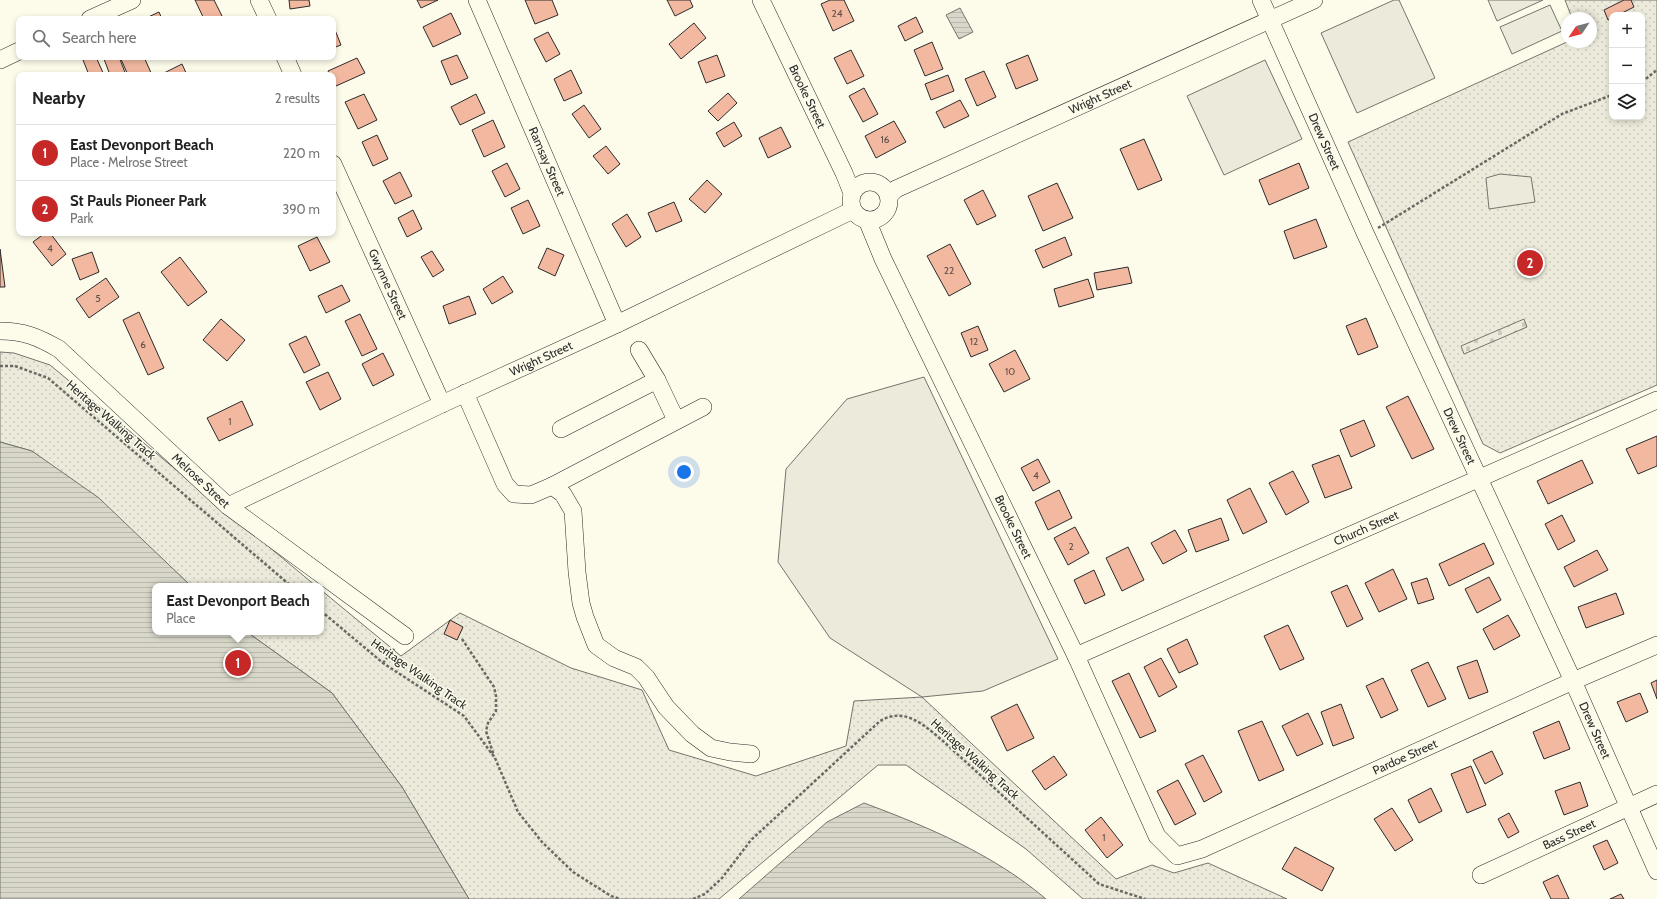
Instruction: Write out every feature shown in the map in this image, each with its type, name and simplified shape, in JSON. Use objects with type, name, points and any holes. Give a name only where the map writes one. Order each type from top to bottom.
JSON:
[{"type":"street","points":[[97,16],[132,0]]},
{"type":"street","points":[[259,0],[267,16]]},
{"type":"street","name":"Ramsay Street","points":[[477,0],[617,324]]},
{"type":"street","name":"Brooke Street","points":[[761,0],[844,173],[852,193]]},
{"type":"street","name":"Drew Street","points":[[1261,0],[1366,235],[1573,681],[1657,872]]},
{"type":"street","name":"Wright Street","points":[[888,196],[903,186],[1314,0]]},
{"type":"street","points":[[0,60],[16,52]]},
{"type":"street","points":[[286,60],[292,72]]},
{"type":"street","name":"Gwynne Street","points":[[336,171],[442,404]]},
{"type":"street","points":[[871,181],[882,186],[888,196],[889,202],[884,214],[873,220],[860,215],[850,199],[852,193],[860,184],[871,181]]},
{"type":"street","name":"Wright Street","points":[[228,506],[442,404],[860,215]]},
{"type":"street","name":"Brooke Street","points":[[860,215],[883,259],[1076,656],[1157,836]]},
{"type":"street","name":"Melrose Street","points":[[0,331],[14,331],[37,336],[59,349],[228,506],[405,636]]},
{"type":"street","points":[[639,350],[657,380],[676,420]]},
{"type":"street","points":[[560,429],[657,380]]},
{"type":"street","points":[[465,394],[505,484],[514,494],[531,495],[552,486],[703,407]]},
{"type":"street","name":"Church Street","points":[[1076,656],[1657,400]]},
{"type":"street","points":[[552,486],[563,494],[573,511],[576,572],[581,603],[584,618],[596,645],[614,658],[636,667],[646,677],[666,708],[692,734],[711,748],[751,754]]},
{"type":"street","name":"Pardoe Street","points":[[1157,836],[1177,856],[1202,849],[1573,681],[1657,645]]},
{"type":"street","name":"Bass Street","points":[[1481,875],[1657,794]]},
{"type":"path","points":[[1645,80],[1657,70]]},
{"type":"path","points":[[1366,235],[1562,114],[1609,96]]},
{"type":"path","name":"Heritage Walking Track","points":[[0,366],[15,366],[48,378],[287,583]]},
{"type":"path","name":"Heritage Walking Track","points":[[324,614],[383,663],[464,716],[495,758],[518,812],[542,842],[573,872],[611,896],[620,899]]},
{"type":"path","points":[[462,639],[494,687],[496,696],[496,711],[488,723],[486,731],[495,758]]},
{"type":"path","name":"Heritage Walking Track","points":[[693,899],[705,894],[722,878],[751,840],[880,721],[889,716],[904,716],[921,723],[943,741],[1099,884],[1145,899]]},
{"type":"green space","points":[[1394,0],[1399,0],[1435,78],[1357,113],[1321,33]]},
{"type":"green space","points":[[1488,0],[1543,0],[1497,21]]},
{"type":"green space","points":[[1565,0],[1657,0],[1657,385],[1500,453],[1483,444],[1348,142],[1561,45],[1561,48],[1597,48],[1597,12],[1570,12]]},
{"type":"green space","points":[[1550,5],[1561,31],[1512,54],[1500,27]]},
{"type":"green space","points":[[1265,60],[1302,139],[1224,175],[1187,96]]},
{"type":"green space","points":[[1500,174],[1531,177],[1535,202],[1489,209],[1486,178]]},
{"type":"green space","points":[[1524,319],[1527,327],[1464,354],[1461,346]]},
{"type":"green space","points":[[0,352],[14,353],[50,365],[312,583],[188,583],[155,552],[32,451],[0,442]]},
{"type":"green space","points":[[924,377],[1058,659],[983,691],[922,697],[830,638],[778,562],[786,469],[847,399]]},
{"type":"green space","points":[[324,592],[401,656],[460,613],[571,668],[642,690],[669,750],[756,776],[846,746],[854,701],[922,697],[1116,879],[1152,865],[1174,873],[1208,863],[1287,899],[1083,899],[1026,849],[906,765],[878,765],[719,899],[469,899],[402,787],[332,693],[251,635],[324,635]]},
{"type":"shaded area","points":[[960,8],[973,32],[959,39],[946,15]]},
{"type":"shaded area","points":[[0,442],[32,451],[99,498],[188,583],[152,583],[152,635],[251,635],[332,693],[402,787],[469,899],[0,899]]},
{"type":"shaded area","points":[[864,803],[936,832],[982,855],[1026,883],[1046,899],[739,899],[827,822]]},
{"type":"building","points":[[195,0],[214,0],[222,16],[203,16]]},
{"type":"building","points":[[289,0],[309,0],[310,6],[290,9]]},
{"type":"building","points":[[417,0],[438,0],[421,8]]},
{"type":"building","points":[[525,0],[552,0],[558,15],[535,24]]},
{"type":"building","points":[[667,0],[690,0],[693,7],[675,16]]},
{"type":"building","points":[[830,0],[844,0],[854,21],[833,31],[821,4]]},
{"type":"building","points":[[1624,0],[1631,0],[1634,7],[1624,12],[1609,12],[1608,20],[1604,10]]},
{"type":"building","points":[[159,12],[161,16],[150,16]]},
{"type":"building","points":[[451,13],[461,34],[433,47],[423,27]]},
{"type":"building","points":[[916,17],[923,32],[905,41],[898,26]]},
{"type":"building","points":[[694,23],[706,38],[681,59],[669,44]]},
{"type":"building","points":[[336,32],[341,45],[336,47]]},
{"type":"building","points":[[548,32],[560,54],[546,62],[534,39]]},
{"type":"building","points":[[932,42],[943,69],[925,76],[914,50]]},
{"type":"building","points":[[851,50],[864,76],[847,84],[834,58]]},
{"type":"building","points":[[457,55],[468,78],[451,85],[441,61]]},
{"type":"building","points":[[717,55],[725,76],[706,83],[698,62]]},
{"type":"building","points":[[1028,55],[1038,80],[1016,89],[1006,64]]},
{"type":"building","points":[[357,58],[365,73],[336,86],[336,72],[328,71]]},
{"type":"building","points":[[83,60],[97,60],[103,72],[88,72]]},
{"type":"building","points":[[104,60],[120,60],[125,72],[109,72]]},
{"type":"building","points":[[121,60],[145,60],[151,72],[127,72]]},
{"type":"building","points":[[182,64],[186,72],[166,72]]},
{"type":"building","points":[[571,70],[582,93],[564,101],[554,79]]},
{"type":"building","points":[[984,71],[996,97],[977,106],[965,79]]},
{"type":"building","points":[[948,75],[954,91],[931,100],[925,84]]},
{"type":"building","points":[[864,88],[878,114],[863,122],[849,96]]},
{"type":"building","points":[[728,93],[737,103],[718,121],[708,111]]},
{"type":"building","points":[[364,94],[377,120],[358,129],[345,102]]},
{"type":"building","points":[[476,94],[485,113],[460,125],[451,107]]},
{"type":"building","points":[[960,100],[969,116],[944,128],[936,112]]},
{"type":"building","points":[[584,105],[601,129],[589,138],[572,114]]},
{"type":"building","points":[[493,120],[505,147],[484,157],[472,130]]},
{"type":"building","points":[[894,121],[906,142],[876,158],[865,136]]},
{"type":"building","points":[[734,122],[742,136],[724,147],[716,133]]},
{"type":"building","points":[[781,127],[791,147],[768,158],[759,138]]},
{"type":"building","points":[[377,135],[388,159],[373,166],[362,142]]},
{"type":"building","points":[[1144,139],[1162,180],[1138,190],[1120,149]]},
{"type":"building","points":[[606,146],[620,164],[608,174],[593,156]]},
{"type":"building","points":[[507,163],[520,189],[505,197],[492,171]]},
{"type":"building","points":[[1299,163],[1309,188],[1269,205],[1259,180]]},
{"type":"building","points":[[400,172],[412,196],[395,204],[383,181]]},
{"type":"building","points":[[707,180],[722,194],[705,213],[689,199]]},
{"type":"building","points":[[1057,183],[1073,218],[1043,231],[1028,196]]},
{"type":"building","points":[[983,190],[996,216],[977,225],[964,200]]},
{"type":"building","points":[[528,200],[540,226],[523,234],[511,208]]},
{"type":"building","points":[[674,202],[682,221],[656,232],[648,213]]},
{"type":"building","points":[[413,210],[422,229],[407,237],[398,218]]},
{"type":"building","points":[[627,214],[641,237],[626,247],[612,224]]},
{"type":"building","points":[[1316,219],[1327,247],[1294,259],[1284,231]]},
{"type":"building","points":[[41,236],[52,236],[66,254],[52,266],[33,242]]},
{"type":"building","points":[[317,237],[330,262],[310,271],[298,246]]},
{"type":"building","points":[[1065,237],[1072,255],[1043,268],[1035,250]]},
{"type":"building","points":[[950,244],[971,284],[949,296],[927,256]]},
{"type":"building","points":[[547,248],[564,255],[555,276],[538,268]]},
{"type":"building","points":[[0,249],[5,287],[0,287]]},
{"type":"building","points":[[432,251],[444,270],[433,277],[421,257]]},
{"type":"building","points":[[92,252],[99,272],[80,280],[72,259]]},
{"type":"building","points":[[180,257],[207,292],[188,306],[161,272]]},
{"type":"building","points":[[1128,267],[1132,283],[1097,290],[1094,273]]},
{"type":"building","points":[[503,276],[513,292],[492,304],[483,289]]},
{"type":"building","points":[[106,278],[119,297],[89,318],[76,299]]},
{"type":"building","points":[[1088,279],[1094,297],[1059,307],[1054,289]]},
{"type":"building","points":[[342,285],[350,301],[326,313],[318,296]]},
{"type":"building","points":[[469,296],[476,314],[449,324],[443,306]]},
{"type":"building","points":[[139,312],[164,368],[148,375],[123,320]]},
{"type":"building","points":[[360,314],[377,349],[362,356],[345,321]]},
{"type":"building","points":[[1366,318],[1378,347],[1358,355],[1346,326]]},
{"type":"building","points":[[221,319],[245,340],[227,361],[203,340]]},
{"type":"building","points":[[978,326],[988,350],[971,357],[961,333]]},
{"type":"building","points":[[306,336],[320,365],[304,373],[289,344]]},
{"type":"building","points":[[1015,350],[1030,379],[1004,392],[989,364]]},
{"type":"building","points":[[383,353],[394,375],[373,386],[362,364]]},
{"type":"building","points":[[328,372],[341,399],[320,410],[306,382]]},
{"type":"building","points":[[1408,396],[1434,449],[1412,459],[1386,407]]},
{"type":"building","points":[[242,401],[253,425],[219,441],[207,418]]},
{"type":"building","points":[[1364,420],[1375,446],[1351,457],[1340,430]]},
{"type":"building","points":[[1657,436],[1657,466],[1638,474],[1626,449]]},
{"type":"building","points":[[1339,455],[1352,488],[1325,498],[1312,465]]},
{"type":"building","points":[[1038,459],[1050,482],[1033,491],[1021,468]]},
{"type":"building","points":[[1582,460],[1593,483],[1548,504],[1537,481]]},
{"type":"building","points":[[1293,471],[1309,502],[1286,515],[1269,483]]},
{"type":"building","points":[[1250,488],[1267,522],[1243,534],[1227,500]]},
{"type":"building","points":[[1059,490],[1072,518],[1048,530],[1035,502]]},
{"type":"building","points":[[1562,515],[1575,541],[1558,550],[1545,524]]},
{"type":"building","points":[[1221,518],[1229,540],[1196,552],[1188,530]]},
{"type":"building","points":[[1075,527],[1089,553],[1068,565],[1054,538]]},
{"type":"building","points":[[1175,530],[1187,551],[1163,564],[1151,543]]},
{"type":"building","points":[[1484,543],[1494,564],[1449,586],[1439,564]]},
{"type":"building","points":[[1128,547],[1144,580],[1122,591],[1106,558]]},
{"type":"building","points":[[1597,550],[1608,570],[1574,587],[1564,567]]},
{"type":"building","points":[[1393,569],[1407,599],[1379,612],[1365,583]]},
{"type":"building","points":[[1094,570],[1105,595],[1085,604],[1074,580]]},
{"type":"building","points":[[1489,577],[1501,600],[1477,613],[1465,589]]},
{"type":"building","points":[[1427,578],[1434,599],[1418,604],[1411,583]]},
{"type":"building","points":[[1347,585],[1363,619],[1347,627],[1331,592]]},
{"type":"building","points":[[1616,593],[1624,614],[1586,628],[1578,607]]},
{"type":"building","points":[[1508,615],[1520,636],[1494,650],[1483,629]]},
{"type":"building","points":[[450,620],[463,627],[457,640],[444,634]]},
{"type":"building","points":[[1288,625],[1304,659],[1280,670],[1264,636]]},
{"type":"building","points":[[1187,639],[1198,664],[1179,673],[1167,649]]},
{"type":"building","points":[[1161,658],[1177,687],[1159,697],[1144,667]]},
{"type":"building","points":[[1477,660],[1488,692],[1469,699],[1457,667]]},
{"type":"building","points":[[1428,662],[1446,699],[1428,707],[1411,670]]},
{"type":"building","points":[[1129,673],[1156,731],[1140,738],[1112,681]]},
{"type":"building","points":[[1383,678],[1398,710],[1381,718],[1366,686]]},
{"type":"building","points":[[1657,680],[1657,699],[1651,683]]},
{"type":"building","points":[[1640,693],[1648,712],[1626,722],[1617,702]]},
{"type":"building","points":[[1017,704],[1034,738],[1007,751],[991,717]]},
{"type":"building","points":[[1341,704],[1354,738],[1333,746],[1321,712]]},
{"type":"building","points":[[1308,713],[1323,744],[1297,756],[1282,726]]},
{"type":"building","points":[[1262,721],[1284,770],[1259,781],[1238,731]]},
{"type":"building","points":[[1559,721],[1570,749],[1544,759],[1533,732]]},
{"type":"building","points":[[1492,751],[1503,774],[1485,784],[1473,760]]},
{"type":"building","points":[[1203,755],[1222,792],[1204,802],[1185,764]]},
{"type":"building","points":[[1054,756],[1067,775],[1045,790],[1032,771]]},
{"type":"building","points":[[1471,766],[1486,805],[1467,813],[1451,774]]},
{"type":"building","points":[[1178,780],[1196,814],[1175,825],[1157,791]]},
{"type":"building","points":[[1580,782],[1588,806],[1564,815],[1555,791]]},
{"type":"building","points":[[1431,788],[1442,811],[1419,823],[1408,800]]},
{"type":"building","points":[[1392,808],[1413,840],[1395,851],[1374,819]]},
{"type":"building","points":[[1509,813],[1519,832],[1508,838],[1498,819]]},
{"type":"building","points":[[1101,817],[1123,845],[1107,858],[1085,830]]},
{"type":"building","points":[[1607,840],[1618,863],[1604,870],[1593,846]]},
{"type":"building","points":[[1295,847],[1334,868],[1322,891],[1282,869]]},
{"type":"building","points":[[1558,875],[1569,899],[1551,899],[1543,882]]},
{"type":"building","points":[[1621,894],[1624,899],[1610,899]]},
{"type":"place","name":"St Pauls Pioneer Park","points":[[1530,263]]},
{"type":"place","name":"East Devonport Beach","points":[[238,663]]}]
